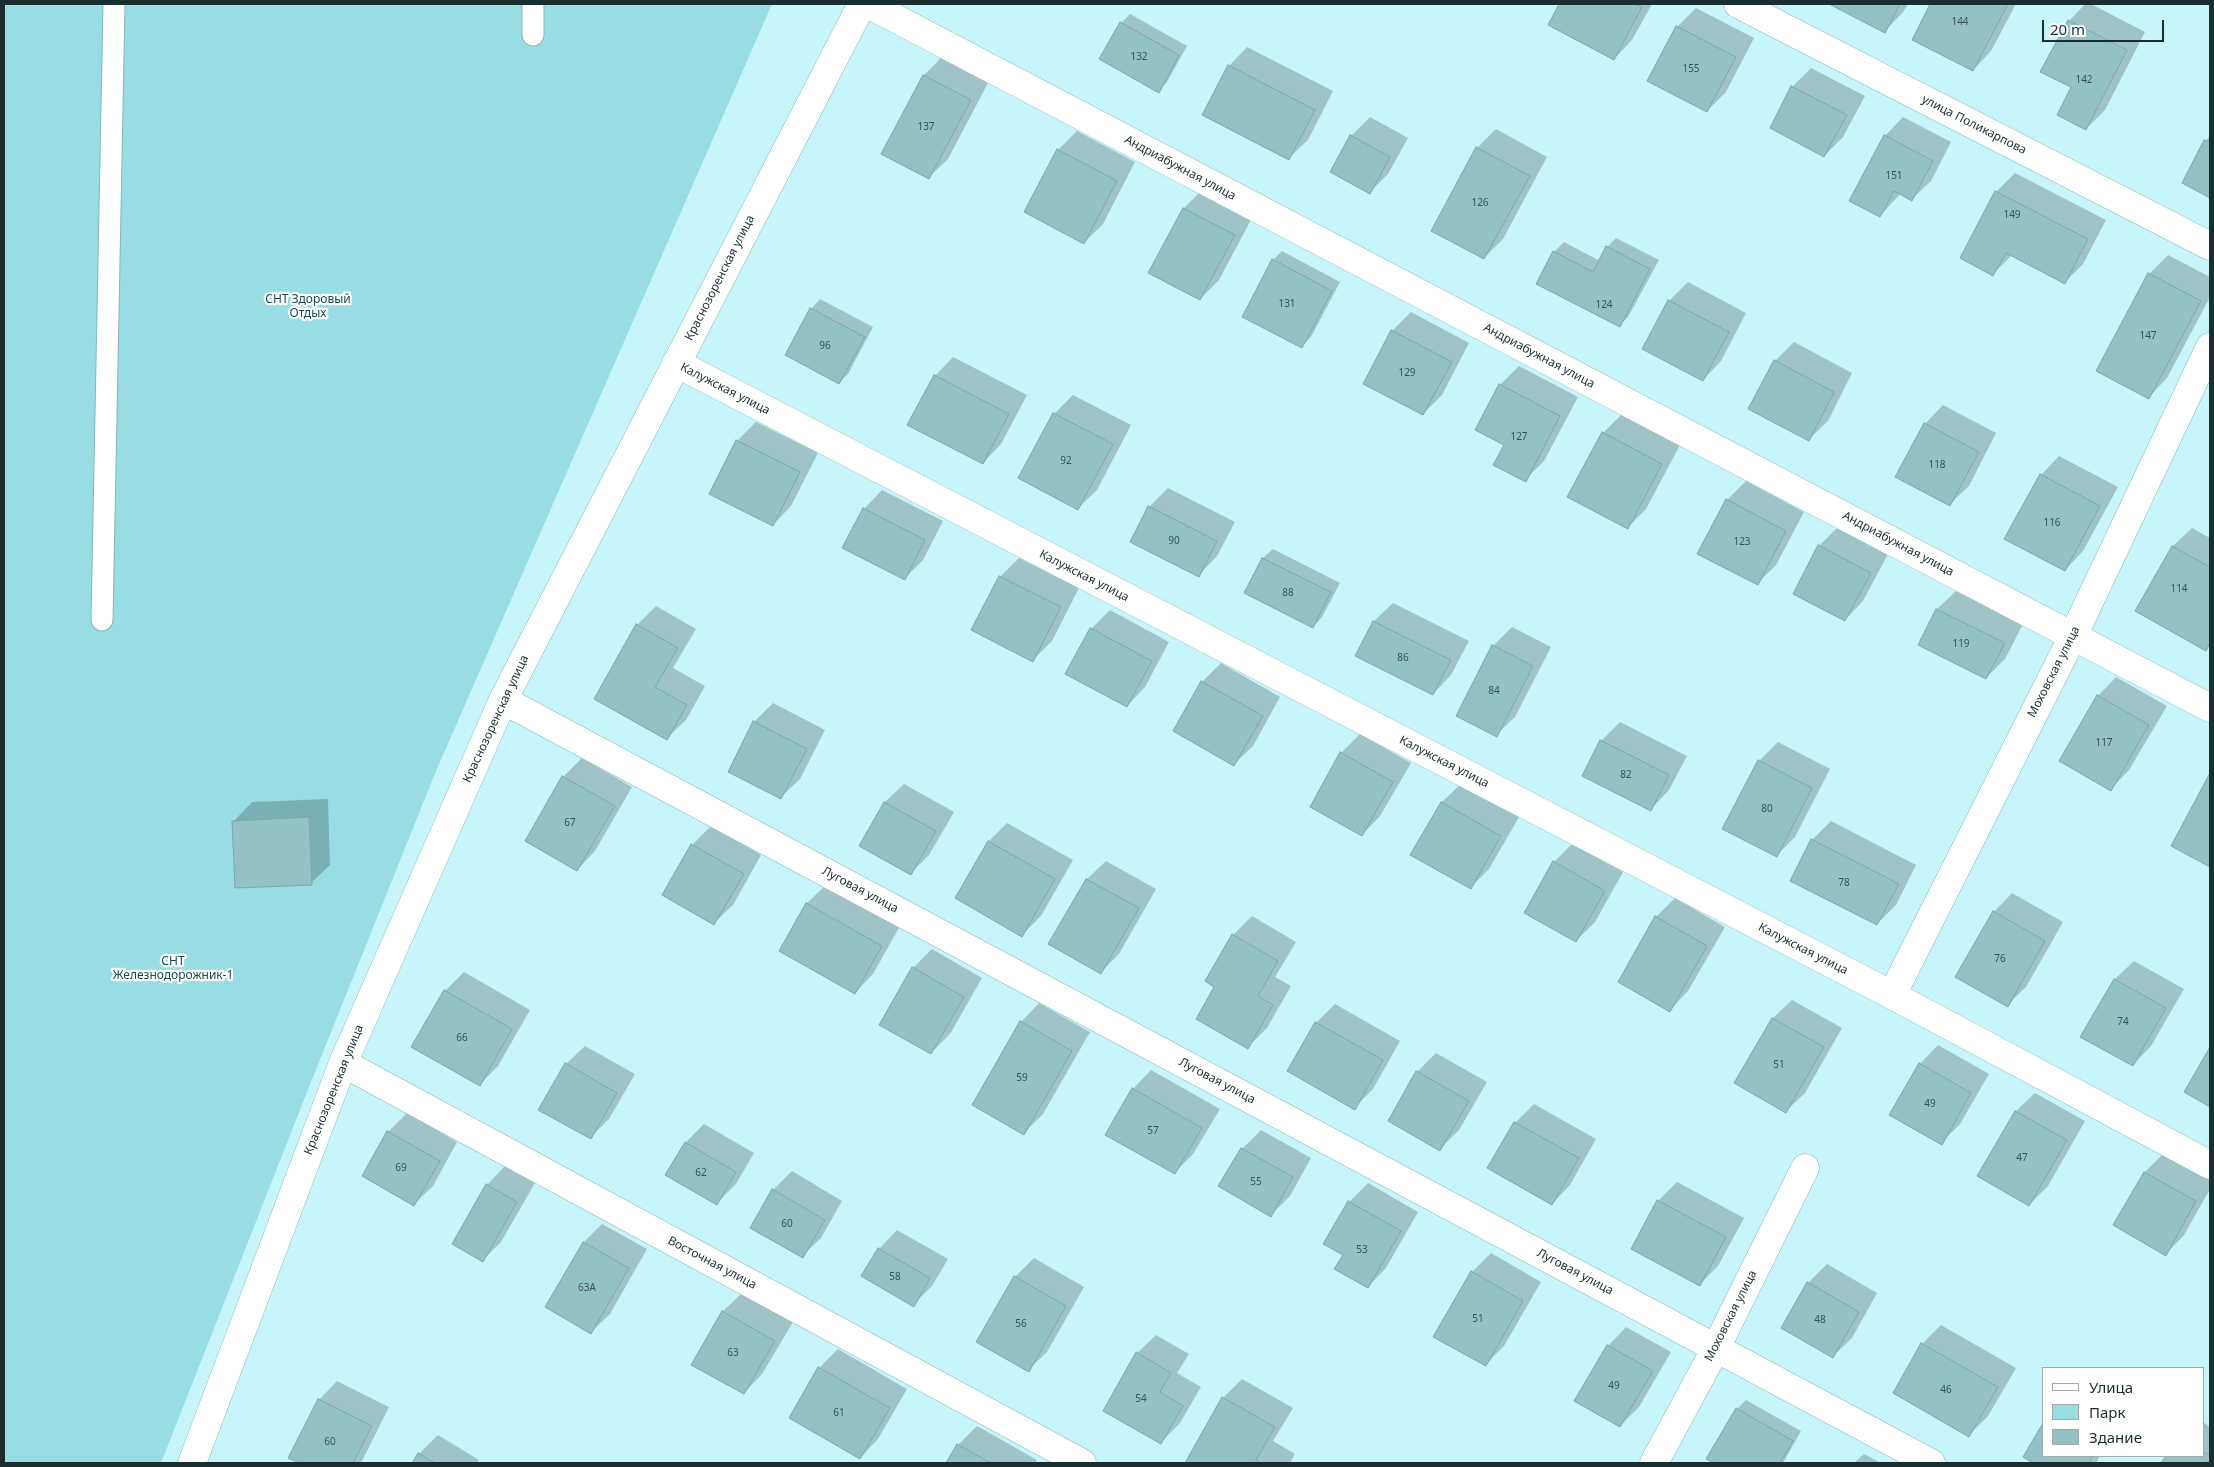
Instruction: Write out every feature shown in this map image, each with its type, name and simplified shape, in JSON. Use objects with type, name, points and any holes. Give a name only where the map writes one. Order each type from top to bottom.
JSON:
[{"type":"street","name":"Краснозоренская улица","points":[[197,1461],[343,1063],[503,700],[862,4]]},
{"type":"street","name":"Андриабужная улица","points":[[868,4],[2210,708]]},
{"type":"street","name":"улица Поликарпова","points":[[1738,4],[2210,246]]},
{"type":"street","name":"Моховская улица","points":[[1892,994],[2073,636],[2210,347]]},
{"type":"street","name":"Калужская улица","points":[[676,363],[1892,994],[2210,1165]]},
{"type":"street","name":"Луговая улица","points":[[503,700],[1931,1463]]},
{"type":"street","name":"Восточная улица","points":[[343,1063],[1082,1463]]},
{"type":"street","name":"Моховская улица","points":[[1654,1463],[1716,1348],[1805,1168]]},
{"type":"lane","points":[[102,620],[114,4]]},
{"type":"lane","points":[[533,4],[533,35]]},
{"type":"green space","name":"СНТ Здоровый Отдых","points":[[4,4],[772,4],[436,771],[161,1463],[4,1463]]},
{"type":"building","points":[[1559,4],[1636,4],[1642,7],[1614,60],[1548,25]]},
{"type":"building","points":[[1829,4],[1900,4],[1885,33]]},
{"type":"building","points":[[1930,4],[2008,4],[1973,71],[1912,40]]},
{"type":"building","points":[[2068,20],[2127,50],[2086,130],[2057,115],[2071,87],[2040,72]]},
{"type":"building","points":[[1120,22],[1179,55],[1159,93],[1099,59]]},
{"type":"building","points":[[1676,26],[1736,57],[1707,112],[1647,81]]},
{"type":"building","points":[[1228,65],[1315,110],[1289,160],[1202,115]]},
{"type":"building","points":[[923,75],[971,100],[929,179],[881,154]]},
{"type":"building","points":[[1791,86],[1847,115],[1824,157],[1770,128]]},
{"type":"building","points":[[1350,135],[1390,157],[1370,194],[1330,172]]},
{"type":"building","points":[[1884,135],[1933,161],[1912,201],[1894,191],[1880,217],[1849,201]]},
{"type":"building","points":[[2204,140],[2210,143],[2210,198],[2182,183]]},
{"type":"building","points":[[1476,147],[1530,176],[1484,259],[1431,231]]},
{"type":"building","points":[[1057,149],[1117,181],[1084,244],[1024,212]]},
{"type":"building","points":[[1995,191],[2088,239],[2065,284],[2006,253],[1993,276],[1960,258]]},
{"type":"building","points":[[1183,208],[1235,235],[1200,300],[1148,273]]},
{"type":"building","points":[[1606,246],[1650,269],[1620,327],[1536,284],[1553,251],[1593,272]]},
{"type":"building","points":[[1272,259],[1332,291],[1302,348],[1242,317]]},
{"type":"building","points":[[2148,273],[2201,301],[2149,399],[2096,371]]},
{"type":"building","points":[[1668,300],[1729,332],[1703,381],[1642,349]]},
{"type":"building","points":[[810,308],[865,337],[839,384],[785,355]]},
{"type":"building","points":[[1391,330],[1452,362],[1423,415],[1363,384]]},
{"type":"building","points":[[1774,360],[1834,392],[1809,441],[1748,409]]},
{"type":"building","points":[[934,375],[1009,414],[983,464],[907,425]]},
{"type":"building","points":[[1499,384],[1560,416],[1526,482],[1493,465],[1504,445],[1475,430]]},
{"type":"building","points":[[1053,413],[1113,444],[1078,510],[1018,478]]},
{"type":"building","points":[[1924,423],[1979,452],[1950,506],[1895,477]]},
{"type":"building","points":[[1602,432],[1662,464],[1628,529],[1567,497]]},
{"type":"building","points":[[736,440],[800,472],[773,526],[709,494]]},
{"type":"building","points":[[2040,474],[2100,506],[2065,571],[2004,539]]},
{"type":"building","points":[[1726,499],[1786,531],[1758,585],[1697,554]]},
{"type":"building","points":[[1148,506],[1217,541],[1199,577],[1130,542]]},
{"type":"building","points":[[863,508],[925,540],[905,580],[842,548]]},
{"type":"building","points":[[1818,545],[1871,573],[1845,621],[1793,594]]},
{"type":"building","points":[[2172,546],[2210,567],[2210,643],[2206,651],[2135,611]]},
{"type":"building","points":[[1262,558],[1331,592],[1313,628],[1244,593]]},
{"type":"building","points":[[999,576],[1061,607],[1033,662],[971,630]]},
{"type":"building","points":[[1936,609],[2005,643],[1986,679],[1918,645]]},
{"type":"building","points":[[1373,621],[1451,660],[1433,695],[1355,656]]},
{"type":"building","points":[[636,624],[678,648],[655,687],[687,705],[667,740],[594,699]]},
{"type":"building","points":[[1090,628],[1152,661],[1127,707],[1065,674]]},
{"type":"building","points":[[1492,645],[1533,666],[1497,737],[1456,716]]},
{"type":"building","points":[[1201,681],[1263,716],[1234,766],[1173,731]]},
{"type":"building","points":[[2097,695],[2149,725],[2111,791],[2059,761]]},
{"type":"building","points":[[753,721],[807,749],[781,799],[728,772]]},
{"type":"building","points":[[1600,740],[1669,775],[1651,811],[1582,776]]},
{"type":"building","points":[[1340,752],[1393,782],[1362,836],[1310,807]]},
{"type":"building","points":[[1758,760],[1812,788],[1777,857],[1722,829]]},
{"type":"building","points":[[2210,773],[2210,867],[2171,846]]},
{"type":"building","points":[[562,776],[615,806],[577,871],[525,841]]},
{"type":"building","points":[[884,802],[936,831],[911,875],[859,846]]},
{"type":"building","points":[[1441,802],[1501,836],[1471,889],[1410,855]]},
{"type":"building","points":[[309,817],[312,885],[235,888],[232,821]]},
{"type":"building","points":[[1811,839],[1899,884],[1877,925],[1790,881]]},
{"type":"building","points":[[988,841],[1055,879],[1022,937],[955,898]]},
{"type":"building","points":[[691,844],[744,874],[714,925],[662,895]]},
{"type":"building","points":[[1553,861],[1605,891],[1576,942],[1524,913]]},
{"type":"building","points":[[1086,879],[1139,908],[1101,974],[1048,944]]},
{"type":"building","points":[[806,903],[882,946],[855,994],[779,951]]},
{"type":"building","points":[[1993,911],[2045,941],[2008,1007],[1955,977]]},
{"type":"building","points":[[1655,916],[1707,946],[1670,1012],[1618,982]]},
{"type":"building","points":[[1232,934],[1278,961],[1258,996],[1273,1005],[1248,1049],[1196,1019],[1214,987],[1205,981]]},
{"type":"building","points":[[912,967],[964,997],[931,1054],[879,1025]]},
{"type":"building","points":[[2114,979],[2166,1008],[2133,1066],[2080,1037]]},
{"type":"building","points":[[444,990],[512,1029],[480,1086],[411,1047]]},
{"type":"building","points":[[1772,1018],[1824,1047],[1786,1113],[1734,1083]]},
{"type":"building","points":[[1020,1021],[1072,1051],[1024,1135],[972,1105]]},
{"type":"building","points":[[1315,1022],[1383,1060],[1355,1110],[1287,1071]]},
{"type":"building","points":[[2210,1047],[2210,1107],[2184,1092]]},
{"type":"building","points":[[565,1063],[617,1093],[591,1139],[538,1110]]},
{"type":"building","points":[[1919,1063],[1971,1093],[1942,1145],[1889,1115]]},
{"type":"building","points":[[1416,1071],[1469,1101],[1440,1151],[1388,1121]]},
{"type":"building","points":[[1132,1088],[1202,1128],[1175,1174],[1105,1135]]},
{"type":"building","points":[[2015,1111],[2067,1140],[2029,1206],[1977,1176]]},
{"type":"building","points":[[1514,1122],[1579,1158],[1552,1205],[1487,1168]]},
{"type":"building","points":[[387,1131],[440,1161],[414,1206],[362,1176]]},
{"type":"building","points":[[685,1142],[736,1172],[717,1205],[665,1175]]},
{"type":"building","points":[[1241,1148],[1293,1177],[1271,1217],[1218,1186]]},
{"type":"building","points":[[2144,1172],[2196,1201],[2166,1256],[2113,1225]]},
{"type":"building","points":[[486,1184],[517,1202],[483,1262],[452,1244]]},
{"type":"building","points":[[772,1189],[825,1220],[803,1258],[750,1228]]},
{"type":"building","points":[[1657,1200],[1726,1237],[1700,1286],[1631,1249]]},
{"type":"building","points":[[1348,1201],[1401,1231],[1368,1288],[1334,1269],[1343,1255],[1323,1244]]},
{"type":"building","points":[[583,1242],[629,1268],[591,1334],[545,1307]]},
{"type":"building","points":[[878,1248],[930,1278],[914,1307],[861,1276]]},
{"type":"building","points":[[1471,1271],[1523,1301],[1486,1366],[1433,1337]]},
{"type":"building","points":[[1014,1276],[1066,1306],[1029,1372],[976,1342]]},
{"type":"building","points":[[1807,1282],[1859,1312],[1833,1358],[1781,1328]]},
{"type":"building","points":[[722,1311],[775,1341],[744,1394],[691,1365]]},
{"type":"building","points":[[1921,1343],[1998,1387],[1969,1437],[1893,1393]]},
{"type":"building","points":[[1607,1345],[1653,1371],[1620,1427],[1574,1401]]},
{"type":"building","points":[[1136,1352],[1171,1373],[1160,1392],[1183,1406],[1161,1444],[1103,1411]]},
{"type":"building","points":[[818,1367],[890,1408],[860,1459],[789,1418]]},
{"type":"building","points":[[1222,1397],[1275,1427],[1256,1460],[1261,1463],[1185,1463]]},
{"type":"building","points":[[318,1399],[372,1426],[353,1463],[299,1463],[288,1458]]},
{"type":"building","points":[[1736,1408],[1793,1441],[1780,1463],[1714,1463],[1706,1459]]},
{"type":"building","points":[[2042,1425],[2042,1457],[2092,1457],[2089,1463],[2033,1463],[2023,1457]]},
{"type":"building","points":[[957,1444],[991,1463],[946,1463]]},
{"type":"building","points":[[2204,1452],[2210,1456],[2210,1463],[2161,1463],[2165,1457],[2204,1457]]},
{"type":"building","points":[[418,1453],[435,1463],[412,1463]]},
{"type":"park label","name":"СНТ Железнодорожник-1","points":[[173,969]]}]
